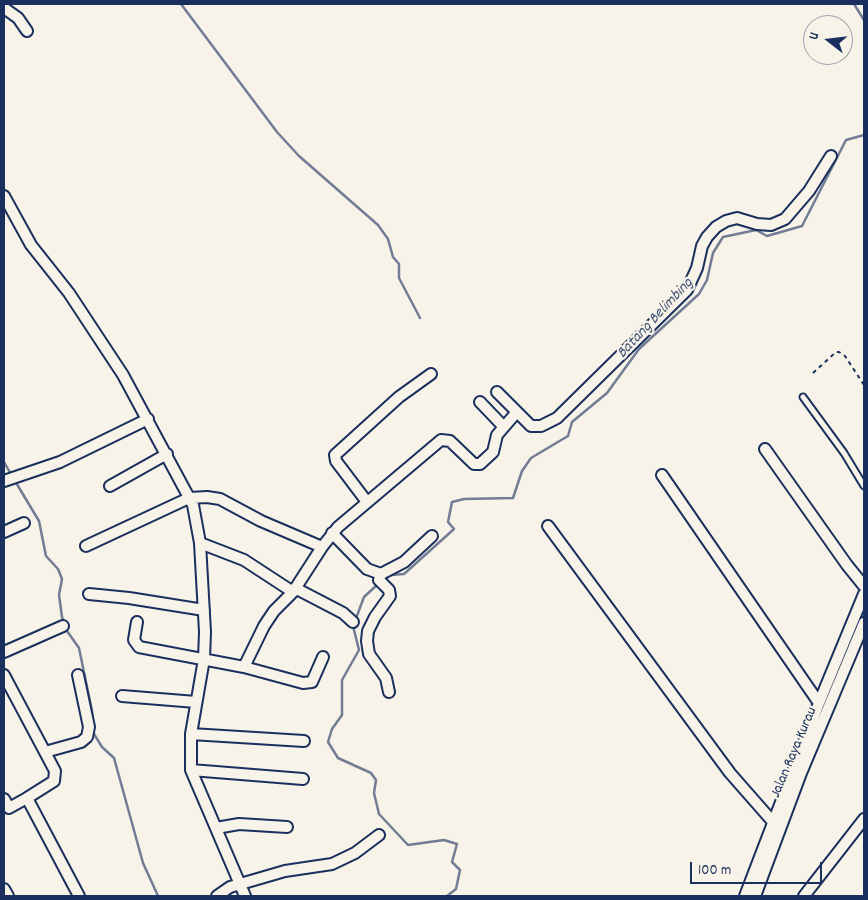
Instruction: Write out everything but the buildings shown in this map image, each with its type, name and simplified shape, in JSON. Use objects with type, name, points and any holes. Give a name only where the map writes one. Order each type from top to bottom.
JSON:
[{"type":"street","points":[[4,8],[18,18],[27,31]]},
{"type":"street","points":[[497,392],[528,424],[534,426],[544,425],[557,418],[687,290],[697,268],[702,246],[716,227],[726,221],[737,218],[757,224],[771,225],[785,218],[809,191],[831,156]]},
{"type":"street","points":[[4,196],[31,245],[58,278],[96,334],[148,419],[190,498],[196,518],[200,543],[204,610],[204,660],[191,734],[191,770],[244,896]]},
{"type":"street","points":[[367,502],[336,462],[335,454],[400,397],[431,374]]},
{"type":"street","points":[[480,402],[503,426]]},
{"type":"street","points":[[244,667],[264,626],[274,611],[294,590],[332,533],[441,440],[450,441],[474,464],[480,464],[494,450],[496,437],[516,412]]},
{"type":"street","points":[[4,481],[60,462],[148,419]]},
{"type":"street","points":[[766,449],[847,565],[864,586]]},
{"type":"street","points":[[110,486],[167,454]]},
{"type":"street","points":[[662,475],[819,703]]},
{"type":"street","points":[[86,546],[190,498],[220,499],[261,521],[322,547]]},
{"type":"street","points":[[4,532],[24,523]]},
{"type":"street","points":[[548,526],[724,766],[772,822]]},
{"type":"street","points":[[332,533],[367,569],[380,577],[389,590],[390,596],[368,631],[367,641],[369,654],[386,678],[389,692]]},
{"type":"street","points":[[380,577],[404,562],[432,536]]},
{"type":"street","points":[[200,543],[244,560],[294,590],[343,613],[353,622]]},
{"type":"street","points":[[89,594],[129,598],[204,610]]},
{"type":"street","points":[[745,896],[819,703],[861,624],[864,594]]},
{"type":"street","points":[[137,622],[134,640],[137,646],[244,667],[310,683],[323,657]]},
{"type":"street","name":"Jalan Raya Kurau","points":[[755,896],[801,773],[861,624]]},
{"type":"street","points":[[4,652],[63,626]]},
{"type":"street","points":[[4,675],[54,771],[54,782],[27,798],[6,807]]},
{"type":"street","points":[[45,752],[81,742],[88,737],[89,727],[78,675]]},
{"type":"street","points":[[122,696],[196,702]]},
{"type":"street","points":[[191,734],[304,741]]},
{"type":"street","points":[[191,770],[303,779]]},
{"type":"street","points":[[27,798],[79,896]]},
{"type":"street","points":[[804,896],[864,819]]},
{"type":"street","points":[[216,828],[239,824],[286,827]]},
{"type":"street","points":[[216,896],[240,884],[285,871],[332,864],[355,853],[379,835]]},
{"type":"street","points":[[4,889],[8,896]]},
{"type":"lane","points":[[803,397],[844,453],[864,486]]},
{"type":"path","points":[[813,373],[836,352],[839,352],[846,356],[864,386]]},
{"type":"waterway","points":[[181,4],[277,132],[299,156],[378,225],[388,239],[393,257],[399,264],[399,278],[420,318]]},
{"type":"waterway","name":"Batang Belimbing","points":[[854,4],[864,20]]},
{"type":"waterway","name":"Batang Belimbing","points":[[382,580],[391,575],[404,574],[454,529],[448,522],[452,502],[464,499],[513,498],[522,471],[531,458],[568,436],[572,422],[607,393],[639,349],[699,294],[707,280],[713,253],[723,237],[756,230],[767,236],[802,226],[846,140],[864,135]]},
{"type":"waterway","points":[[4,462],[12,476]]},
{"type":"waterway","points":[[15,481],[39,521],[46,556],[58,569],[62,579],[59,595],[62,617],[67,631],[79,648],[92,711],[94,734],[102,747],[114,758],[143,863],[158,896]]},
{"type":"waterway","name":"Batang Belimbing","points":[[355,621],[364,597],[378,584]]},
{"type":"waterway","name":"Batang Belimbing","points":[[353,626],[359,650],[342,680],[342,715],[332,729],[328,742],[338,758],[371,773],[376,780],[374,793],[379,814],[408,845],[444,840],[457,844],[452,862],[460,870],[456,889],[447,896]]}]
